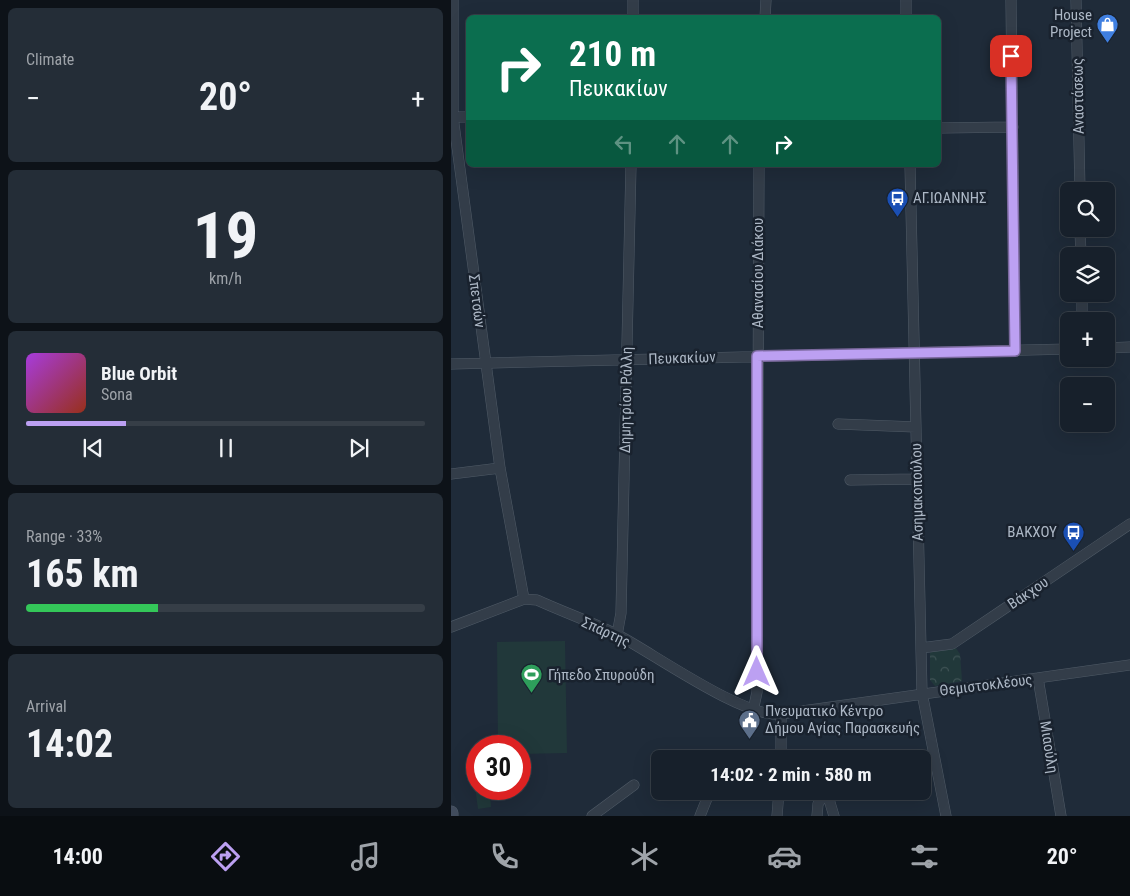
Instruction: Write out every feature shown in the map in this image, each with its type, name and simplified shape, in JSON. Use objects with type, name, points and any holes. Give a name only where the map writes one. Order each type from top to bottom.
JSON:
[{"type":"street","name":"Σπετσών","points":[[453,0],[452,117],[500,468],[524,600]]},
{"type":"street","points":[[633,0],[633,15]]},
{"type":"street","points":[[765,15],[766,0]]},
{"type":"street","points":[[906,0],[906,15]]},
{"type":"street","points":[[1011,0],[1015,351]]},
{"type":"street","name":"Αναστάσεως","points":[[1076,0],[1080,182]]},
{"type":"street","points":[[452,117],[466,117]]},
{"type":"street","points":[[941,128],[1013,127]]},
{"type":"street","name":"Δημητρίου Ράλλη","points":[[617,635],[621,613],[631,167]]},
{"type":"street","name":"Αθανασίου Διάκου","points":[[753,711],[757,692],[759,167]]},
{"type":"street","name":"Ασημακοπούλου","points":[[910,167],[922,693],[946,816]]},
{"type":"street","points":[[1115,348],[1130,348]]},
{"type":"street","name":"Πευκακίων","points":[[451,364],[1060,349]]},
{"type":"street","points":[[838,424],[915,426]]},
{"type":"street","points":[[451,474],[500,468]]},
{"type":"street","points":[[850,480],[917,479]]},
{"type":"street","name":"Βάκχου","points":[[921,648],[952,644],[1130,524]]},
{"type":"street","points":[[451,627],[524,600]]},
{"type":"street","name":"Σπάρτης","points":[[524,600],[537,600],[617,635],[753,711]]},
{"type":"street","name":"Θεμιστοκλέους","points":[[753,711],[764,715],[781,714],[1130,665]]},
{"type":"street","name":"Μιαούλη","points":[[1038,678],[1061,816]]},
{"type":"street","points":[[781,714],[781,750]]},
{"type":"street","points":[[592,816],[634,785]]},
{"type":"street","points":[[817,816],[818,804],[823,796],[828,796],[834,816]]},
{"type":"street","points":[[700,816],[706,800]]},
{"type":"street","points":[[777,816],[778,800]]},
{"type":"green space","name":"Γήπεδο Σπυρούδη","points":[[565,641],[567,753],[531,754],[531,735],[498,735],[497,642]]},
{"type":"green space","points":[[955,647],[960,654],[962,681],[935,686],[930,680],[930,653],[934,650]]},
{"type":"green space","points":[[477,800],[491,800],[491,807],[478,809]]},
{"type":"place","name":"House Project","points":[[1108,43]]},
{"type":"place","name":"ΑΓ.ΙΩΑΝΝΗΣ","points":[[897,217]]},
{"type":"place","name":"ΒΑΚΧΟΥ","points":[[1073,551]]},
{"type":"place","name":"Γήπεδο Σπυρούδη","points":[[532,694]]},
{"type":"place","name":"Πνευματικό Κέντρο Δήμου Αγίας Παρασκευής","points":[[749,739]]},
{"type":"route","points":[[757,672],[757,356],[1015,351],[1011,56]]}]
